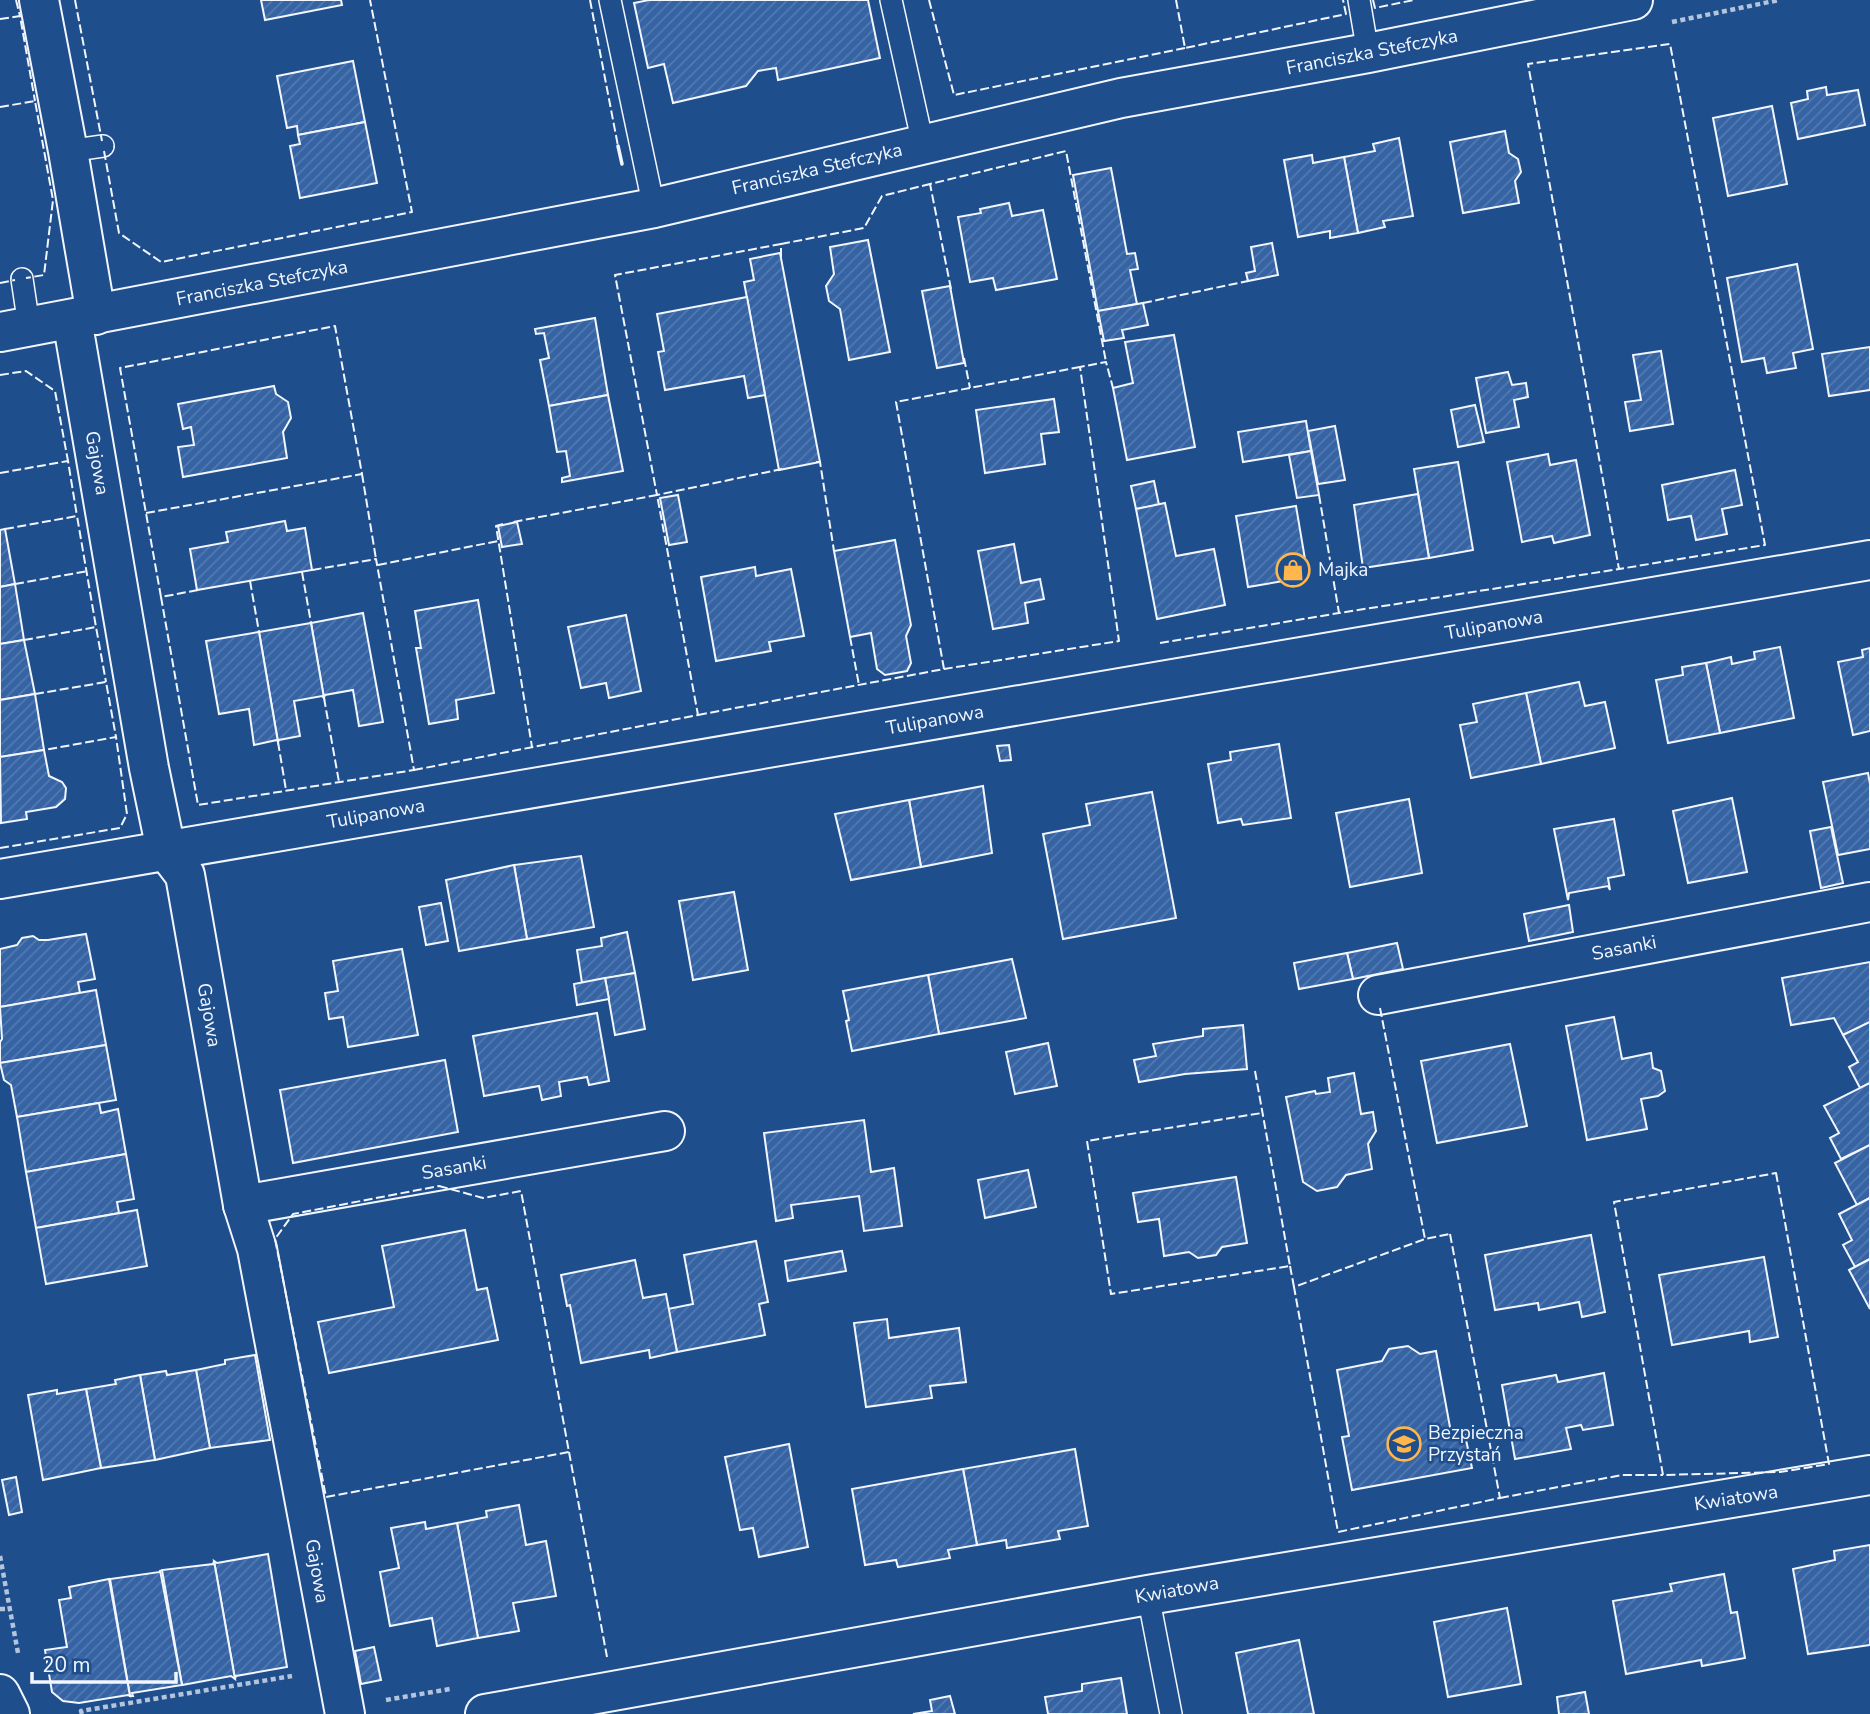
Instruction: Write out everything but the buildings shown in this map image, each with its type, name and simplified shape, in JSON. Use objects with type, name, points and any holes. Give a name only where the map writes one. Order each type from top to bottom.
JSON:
[{"type":"street","name":"Gajowa","points":[[39,0],[86,148],[84,317],[149,768],[166,850],[184,874],[243,1205],[257,1249],[345,1714]]},
{"type":"street","name":"Franciszka Stefczyka","points":[[14,329],[653,208],[1121,98],[1368,53],[1633,0]]},
{"type":"street","name":"Tulipanowa","points":[[0,879],[1870,560]]},
{"type":"street","name":"Sasanki","points":[[1378,995],[1870,902]]},
{"type":"street","name":"Sasanki","points":[[243,1205],[665,1132]]},
{"type":"street","name":"Kwiatowa","points":[[485,1714],[1148,1595],[1870,1475]]},
{"type":"street","points":[[0,1694],[10,1714]]},
{"type":"lane","points":[[610,0],[653,208]]},
{"type":"lane","points":[[891,0],[923,144]]},
{"type":"lane","points":[[1359,0],[1368,53]]},
{"type":"lane","points":[[14,329],[22,279]]},
{"type":"lane","points":[[1148,1595],[1171,1714]]},
{"type":"path","points":[[1675,21],[1779,0]]},
{"type":"path","points":[[0,1556],[10,1609],[0,1609]]},
{"type":"fence","points":[[16,0],[20,16]]},
{"type":"fence","points":[[75,0],[102,141]]},
{"type":"fence","points":[[104,151],[119,233],[161,262],[412,212],[370,0]]},
{"type":"fence","points":[[590,0],[618,146]]},
{"type":"fence","points":[[929,0],[954,95],[1185,48]]},
{"type":"fence","points":[[1176,0],[1185,48],[1346,14],[1343,0]]},
{"type":"fence","points":[[1373,0],[1375,8],[1414,0]]},
{"type":"fence","points":[[0,19],[20,16],[35,101]]},
{"type":"fence","points":[[1319,495],[1339,613],[1619,569],[1528,64],[1670,44],[1765,545],[1619,569]]},
{"type":"fence","points":[[0,107],[35,101],[53,200],[44,275],[26,278]]},
{"type":"fence","points":[[951,289],[930,184],[1066,151],[1106,362]]},
{"type":"fence","points":[[781,244],[864,228],[882,196],[930,184]]},
{"type":"fence","points":[[781,257],[781,244],[615,275],[657,495],[782,469]]},
{"type":"fence","points":[[0,283],[15,280]]},
{"type":"fence","points":[[1143,303],[1248,281]]},
{"type":"fence","points":[[146,513],[362,474],[335,326],[120,368],[161,597]]},
{"type":"fence","points":[[964,358],[970,388]]},
{"type":"fence","points":[[698,715],[944,669],[1119,641],[1080,367],[1106,362],[1113,388]]},
{"type":"fence","points":[[944,669],[896,402],[1080,367]]},
{"type":"fence","points":[[0,375],[26,371],[55,391],[68,461]]},
{"type":"fence","points":[[0,473],[68,461],[77,516]]},
{"type":"fence","points":[[816,462],[820,462],[834,551]]},
{"type":"fence","points":[[362,474],[376,559]]},
{"type":"fence","points":[[414,770],[698,715],[657,495],[513,522]]},
{"type":"fence","points":[[5,529],[77,516],[96,627]]},
{"type":"fence","points":[[503,524],[496,526],[532,747]]},
{"type":"fence","points":[[378,565],[498,541]]},
{"type":"fence","points":[[198,590],[161,597],[198,805],[414,770],[376,559],[312,570]]},
{"type":"fence","points":[[15,584],[88,571]]},
{"type":"fence","points":[[302,572],[311,623]]},
{"type":"fence","points":[[250,581],[259,632]]},
{"type":"fence","points":[[1160,643],[1339,613]]},
{"type":"fence","points":[[24,640],[96,627],[106,682]]},
{"type":"fence","points":[[850,637],[859,685]]},
{"type":"fence","points":[[35,694],[106,682],[116,737]]},
{"type":"fence","points":[[324,698],[339,782]]},
{"type":"fence","points":[[0,848],[120,828],[127,814],[116,737],[44,750]]},
{"type":"fence","points":[[278,742],[286,790]]},
{"type":"fence","points":[[1380,1008],[1425,1239],[1422,1240]]},
{"type":"fence","points":[[1255,1071],[1290,1266],[1111,1294],[1087,1141],[1262,1113]]},
{"type":"fence","points":[[1776,1173],[1829,1464],[1780,1472],[1663,1475],[1614,1202],[1776,1173]]},
{"type":"fence","points":[[439,1186],[483,1198],[521,1191],[569,1452],[326,1497],[275,1239],[293,1214],[439,1186]]},
{"type":"fence","points":[[1450,1234],[1500,1498],[1338,1532],[1294,1287],[1425,1239],[1450,1234]]},
{"type":"fence","points":[[1290,1266],[1294,1287],[1297,1285]]},
{"type":"fence","points":[[569,1452],[607,1657]]},
{"type":"fence","points":[[1500,1498],[1622,1475],[1663,1475]]},
{"type":"wall","points":[[618,146],[622,164]]},
{"type":"place","name":"Majka","points":[[1293,570]]},
{"type":"place","name":"Bezpieczna Przystań","points":[[1404,1444]]}]
